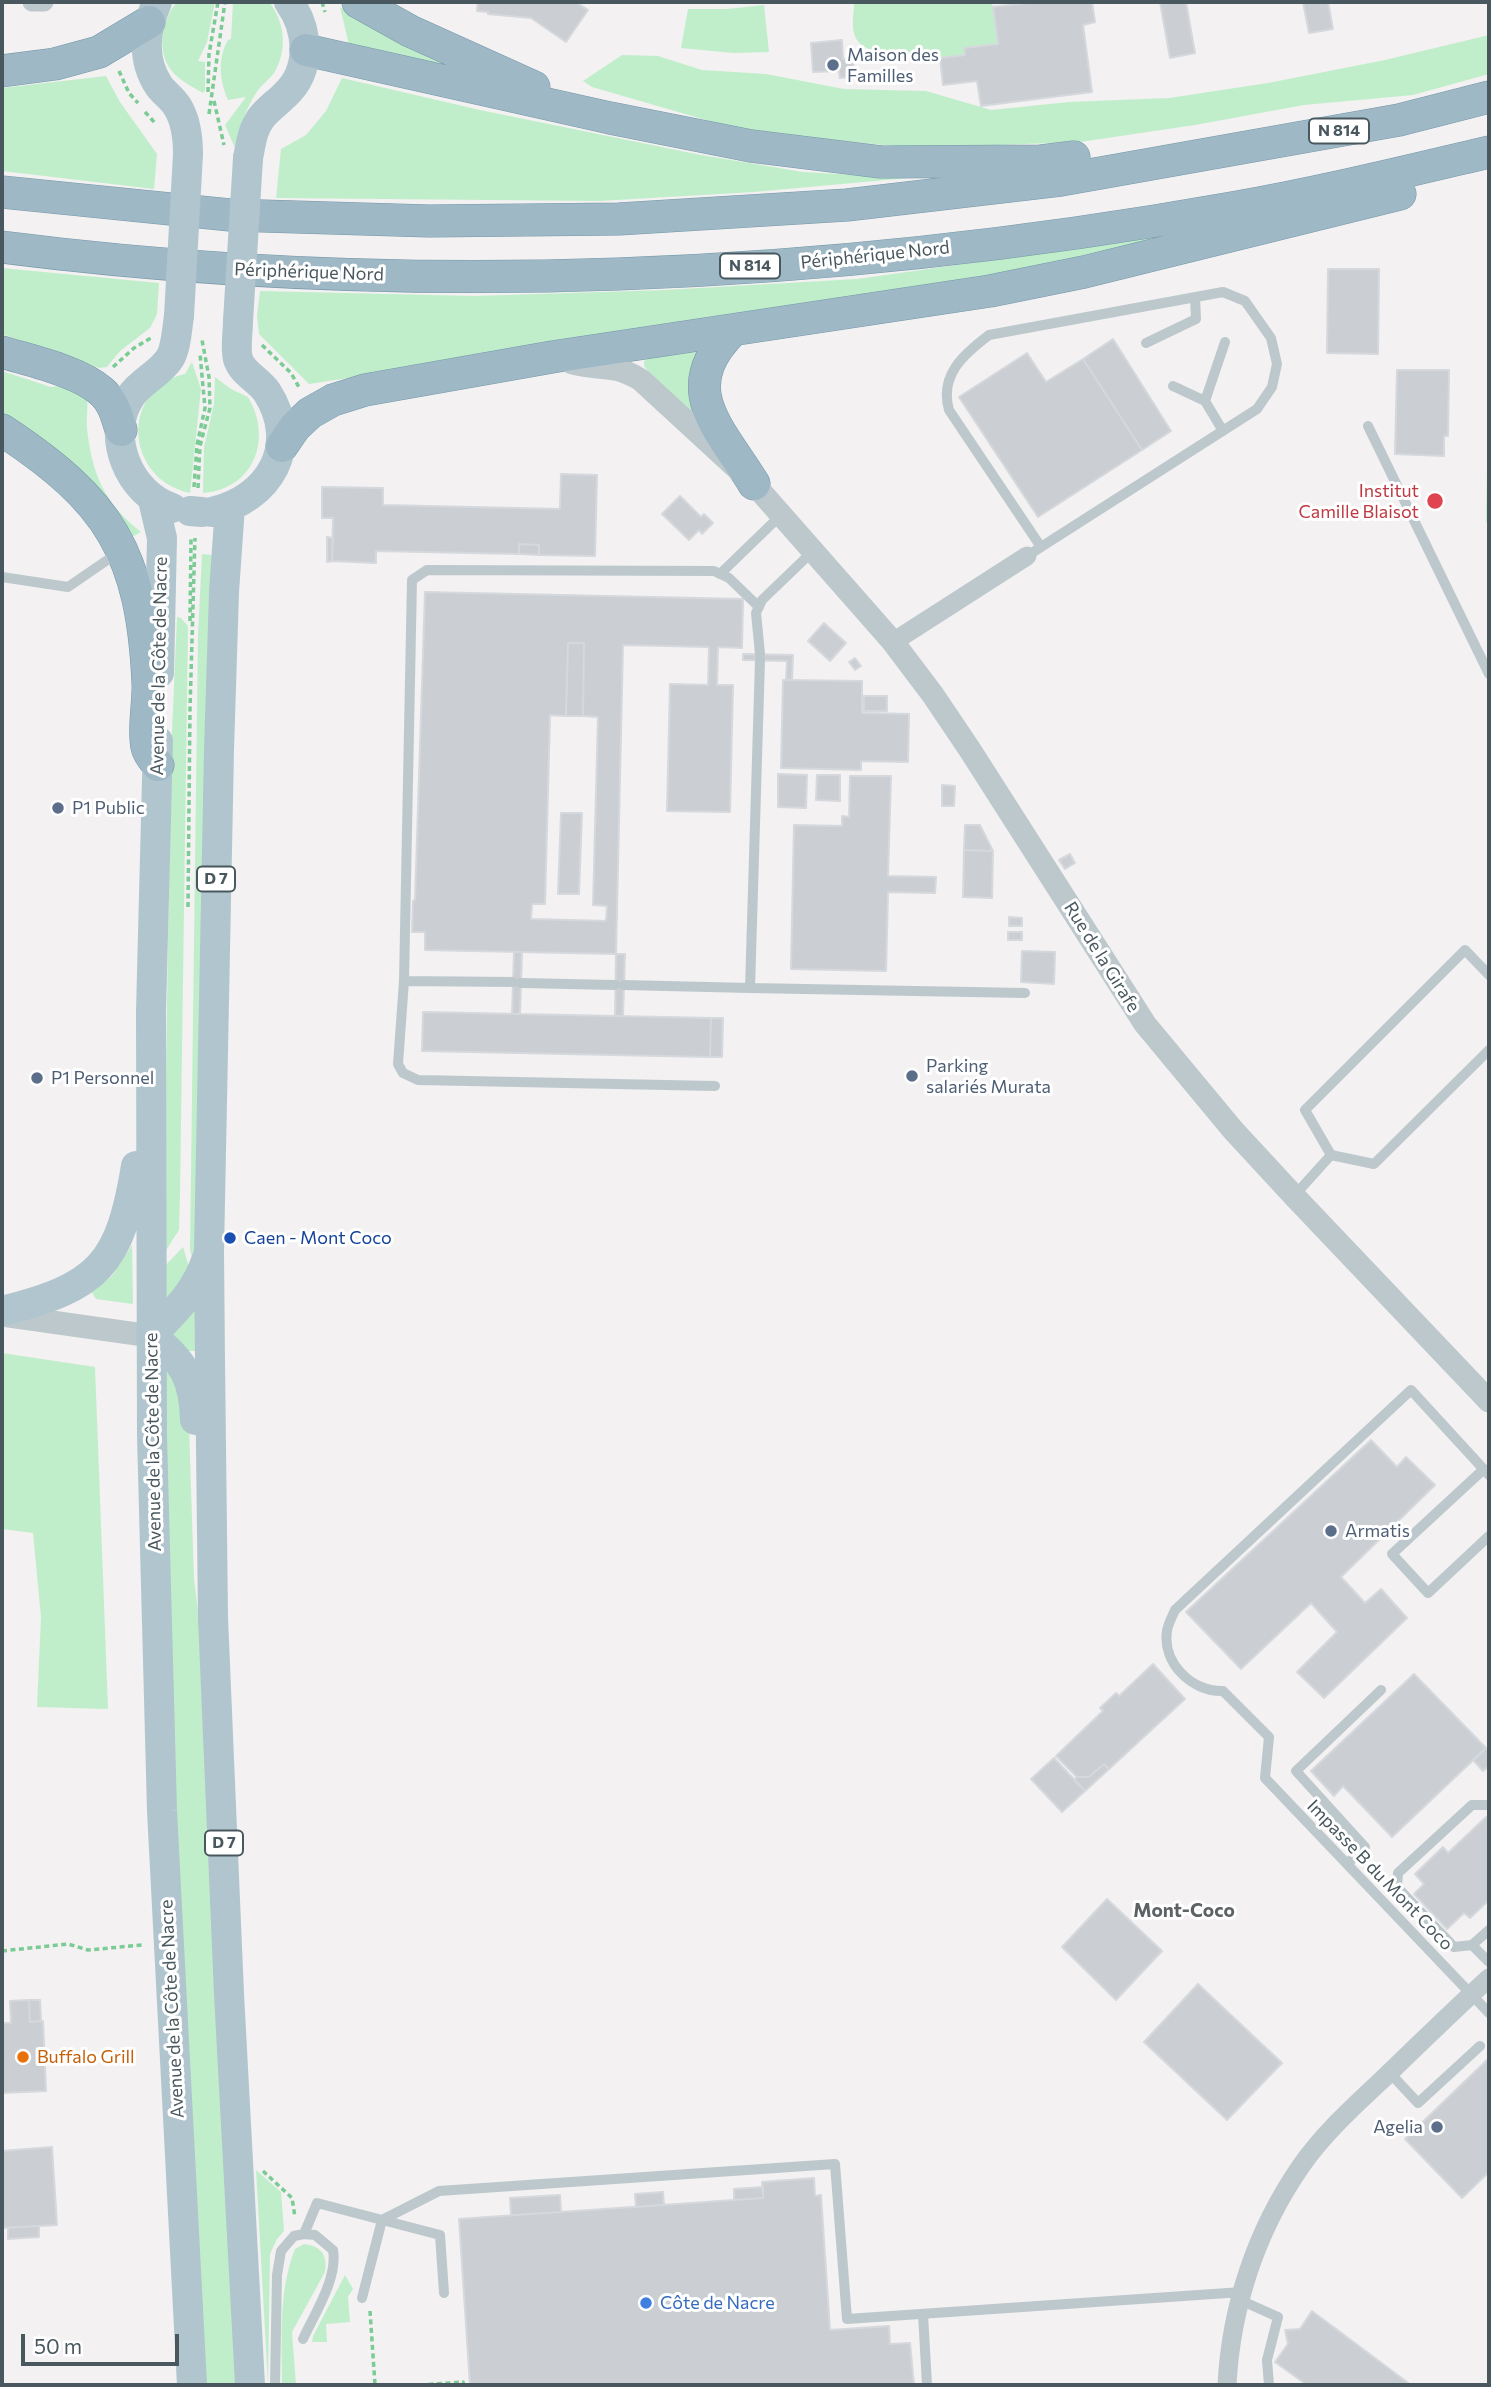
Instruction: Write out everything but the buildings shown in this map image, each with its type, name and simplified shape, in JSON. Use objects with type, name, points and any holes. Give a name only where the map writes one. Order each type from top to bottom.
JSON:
[{"type":"highway","points":[[358,2],[410,31],[610,118]]},
{"type":"highway","points":[[2,71],[55,64],[99,52],[153,12]]},
{"type":"highway","points":[[306,50],[610,118],[751,146],[881,162],[1041,161],[1160,147],[1278,142]]},
{"type":"highway","name":"N 814","points":[[2,192],[230,215],[429,221],[619,219],[847,205],[1062,180],[1399,120],[1489,97]]},
{"type":"highway","name":"Périphérique Nord","points":[[2,247],[226,270],[434,276],[620,275],[845,260],[1078,233],[1234,208],[1489,152]]},
{"type":"highway","points":[[282,446],[295,427],[310,414],[333,400],[365,390],[552,357],[990,291],[1084,272],[1489,172]]},
{"type":"highway","points":[[733,330],[713,353],[706,367],[703,383],[709,414],[754,484]]},
{"type":"highway","points":[[2,352],[79,378],[100,390],[111,402],[121,430]]},
{"type":"highway","points":[[2,430],[67,477],[96,508],[123,550],[141,605],[149,690],[147,748],[158,765]]},
{"type":"main road","points":[[153,500],[168,507],[201,508],[240,502],[265,482],[278,461],[282,446],[279,421],[272,402],[260,383],[243,368],[238,359],[236,152],[253,134],[261,118],[294,85],[301,69],[306,50],[304,29],[289,2]]},
{"type":"main road","name":"Avenue de la Côte de Nacre","points":[[153,12],[147,61],[160,89],[182,115],[188,134],[190,325],[171,357],[131,396],[125,407],[121,430],[122,451],[130,473],[153,500],[162,538],[151,1012],[151,1336],[162,1811],[192,2385]]},
{"type":"main road","name":"D 7","points":[[201,508],[224,592],[209,1251],[213,1618],[229,1994],[250,2385]]},
{"type":"main road","points":[[2,1313],[42,1301],[78,1285],[98,1269],[114,1248],[129,1210],[136,1166],[151,1012]]},
{"type":"main road","points":[[209,1251],[200,1279],[151,1336],[182,1365],[194,1396],[198,1558],[213,1618]]},
{"type":"street","points":[[32,2],[44,2]]},
{"type":"street","name":"Rue de la Girafe","points":[[552,357],[586,366],[605,365],[624,369],[641,380],[754,484],[893,642],[933,695],[1145,1024],[1233,1130],[1489,1401]]},
{"type":"street","points":[[893,642],[1034,551]]},
{"type":"street","points":[[2,1313],[151,1336]]},
{"type":"street","points":[[1227,2385],[1230,2342],[1258,2242],[1301,2166],[1327,2133],[1489,1978]]},
{"type":"lane","points":[[1223,292],[1245,300],[1271,338],[1277,364],[1272,387],[1257,409],[1034,551],[949,410],[945,396],[949,378],[966,352],[989,335],[1195,298],[1223,292]]},
{"type":"lane","points":[[1146,344],[1196,319],[1195,298]]},
{"type":"lane","points":[[1205,401],[1225,342]]},
{"type":"lane","points":[[1173,386],[1205,401],[1223,431]]},
{"type":"lane","points":[[1368,426],[1489,674]]},
{"type":"lane","points":[[720,574],[780,515]]},
{"type":"lane","points":[[2,577],[68,587],[123,550]]},
{"type":"lane","points":[[750,988],[760,657],[756,613],[762,600],[813,551]]},
{"type":"lane","points":[[715,1086],[418,1080],[403,1073],[398,1064],[404,981],[412,580],[427,570],[700,571],[729,578],[759,607]]},
{"type":"lane","points":[[1489,975],[1465,950],[1304,1110],[1331,1155],[1374,1164],[1489,1050]]},
{"type":"lane","points":[[404,981],[1025,993]]},
{"type":"lane","points":[[1294,1196],[1331,1155]]},
{"type":"lane","name":"Impasse B du Mont Coco","points":[[1487,1472],[1411,1390],[1175,1610],[1167,1629],[1169,1657],[1193,1683],[1211,1691],[1223,1691],[1269,1737],[1265,1778],[1489,2012]]},
{"type":"lane","points":[[1487,1472],[1392,1554],[1428,1593],[1489,1536]]},
{"type":"lane","points":[[1348,1863],[1366,1847],[1296,1771],[1381,1690]]},
{"type":"lane","points":[[1489,1805],[1472,1805],[1398,1873],[1397,1887],[1454,1947],[1472,1945],[1489,1930]]},
{"type":"lane","points":[[1472,1945],[1489,1962]]},
{"type":"lane","points":[[1389,2072],[1418,2103],[1480,2046]]},
{"type":"lane","points":[[362,2298],[382,2220],[439,2191],[835,2164],[847,2319],[1241,2296],[1278,2317],[1268,2360],[1269,2385]]},
{"type":"lane","points":[[304,2234],[317,2203],[440,2235],[444,2293]]},
{"type":"lane","points":[[275,2385],[277,2275],[281,2251],[294,2236],[304,2234],[315,2235],[333,2249],[335,2262],[333,2274],[303,2339]]},
{"type":"lane","points":[[923,2314],[928,2385]]},
{"type":"lane","points":[[183,2385],[189,2352]]},
{"type":"path","points":[[208,92],[209,54],[218,2]]},
{"type":"path","points":[[225,2],[213,99],[236,152]]},
{"type":"path","points":[[190,325],[209,377],[210,408],[200,446],[201,508],[190,621]]},
{"type":"path","points":[[100,390],[116,363],[152,338]]},
{"type":"path","points":[[200,354],[205,408],[197,445],[201,508]]},
{"type":"path","points":[[2,1951],[68,1944],[88,1950],[142,1945]]},
{"type":"path","points":[[261,2170],[292,2198]]},
{"type":"path","points":[[362,2298],[370,2306],[375,2385]]},
{"type":"path","points":[[420,2385],[463,2382],[464,2385]]},
{"type":"green space","points":[[177,2],[215,2],[207,42],[198,61],[205,62],[203,93],[174,74],[163,53],[165,26]]},
{"type":"green space","points":[[233,2],[269,2],[279,18],[283,36],[278,64],[249,106],[235,148],[225,125],[246,97],[228,100],[221,70],[222,55],[228,40],[231,39]]},
{"type":"green space","points":[[992,2],[998,44],[964,48],[965,55],[887,55],[861,45],[854,32],[854,3]]},
{"type":"green space","points":[[764,5],[769,52],[733,53],[681,48],[688,9]]},
{"type":"green space","points":[[340,7],[385,35],[468,71],[349,45]]},
{"type":"green space","points":[[1489,35],[1489,74],[1413,95],[1304,105],[1080,142],[916,148],[747,132],[592,87],[583,81],[622,55],[658,56],[702,70],[766,74],[844,89],[926,91],[991,110],[1069,102],[1169,98],[1268,83],[1385,60]]},
{"type":"green space","points":[[106,76],[120,102],[157,154],[154,189],[2,171],[2,88]]},
{"type":"green space","points":[[342,78],[480,110],[701,155],[803,172],[908,178],[754,192],[599,201],[276,198],[281,149],[306,135],[326,111]]},
{"type":"green space","points":[[1163,236],[1162,242],[917,291],[309,384],[259,334],[257,316],[260,291],[474,296],[664,290],[857,279]]},
{"type":"green space","points":[[2,268],[159,283],[157,314],[150,328],[120,351],[107,367],[99,368],[2,334]]},
{"type":"green space","points":[[703,348],[702,421],[654,378],[644,366],[644,361],[651,357]]},
{"type":"green space","points":[[192,362],[201,389],[190,493],[168,484],[152,470],[142,452],[138,433],[141,414],[149,396],[164,383],[185,374]]},
{"type":"green space","points":[[1489,363],[1489,523],[1486,522]]},
{"type":"green space","points":[[2,371],[86,396],[89,444],[102,486],[118,510],[141,532],[130,538],[32,436],[2,414]]},
{"type":"green space","points":[[215,377],[248,397],[259,429],[258,445],[246,472],[235,482],[203,493],[204,447],[214,404]]},
{"type":"green space","points":[[202,554],[213,555],[200,1239],[193,1262],[190,1249],[198,636]]},
{"type":"green space","points":[[177,617],[188,626],[180,1193],[179,1230],[163,1255],[171,754]]},
{"type":"green space","points":[[132,1245],[133,1304],[96,1299],[91,1291],[111,1277]]},
{"type":"green space","points":[[183,1247],[191,1274],[183,1286],[162,1302],[161,1270]]},
{"type":"green space","points":[[199,1300],[201,1351],[182,1351],[170,1332]]},
{"type":"green space","points":[[2,1353],[95,1367],[108,1709],[37,1707],[41,1617],[33,1533],[2,1529]]},
{"type":"green space","points":[[162,1372],[181,1372],[188,1398],[194,1578],[203,1654],[240,2385],[203,2385],[185,2072]]},
{"type":"green space","points":[[256,2170],[281,2192],[284,2231],[270,2254],[268,2385]]},
{"type":"green space","points":[[304,2244],[322,2252],[325,2272],[292,2332],[296,2385],[282,2385],[283,2299],[295,2249]]},
{"type":"green space","points":[[345,2275],[353,2289],[348,2297],[350,2322],[326,2324],[327,2342],[312,2342],[313,2336]]},
{"type":"place","name":"Maison des Familles","points":[[833,65]]},
{"type":"place","name":"Institut Camille Blaisot","points":[[1435,501]]},
{"type":"place","name":"P1 Public","points":[[58,808]]},
{"type":"place","name":"Parking salariés Murata","points":[[912,1076]]},
{"type":"place","name":"P1 Personnel","points":[[37,1078]]},
{"type":"place","name":"Caen - Mont Coco","points":[[230,1238]]},
{"type":"place","name":"Armatis","points":[[1331,1531]]},
{"type":"place","name":"Buffalo Grill","points":[[23,2057]]},
{"type":"place","name":"Agelia","points":[[1437,2127]]},
{"type":"place","name":"Côte de Nacre","points":[[646,2303]]},
{"type":"district","name":"Mont-Coco","points":[[1184,1911]]}]
